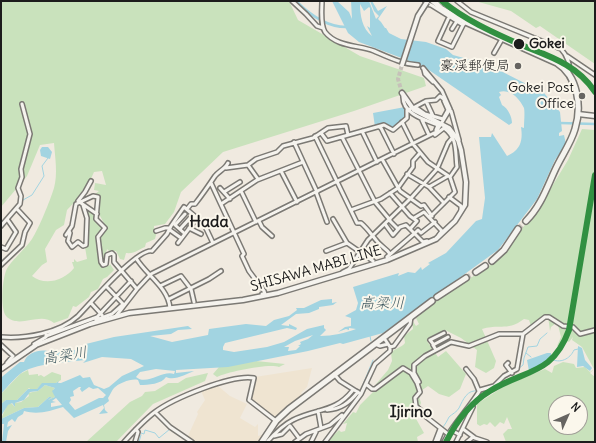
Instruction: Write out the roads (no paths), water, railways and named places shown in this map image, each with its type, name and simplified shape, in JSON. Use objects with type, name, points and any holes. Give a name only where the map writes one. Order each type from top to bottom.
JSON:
[{"type":"highway","points":[[433,1],[442,9],[465,23],[557,63],[568,73],[576,89],[578,116],[576,126],[540,204],[526,221]]},
{"type":"highway","points":[[492,261],[504,250],[515,234]]},
{"type":"highway","points":[[476,272],[485,266]]},
{"type":"highway","points":[[438,297],[466,278]]},
{"type":"highway","points":[[262,442],[276,421],[288,409],[432,301]]},
{"type":"main road","points":[[402,65],[418,16],[427,1]]},
{"type":"main road","points":[[402,94],[417,112],[443,124],[455,135],[460,148],[466,194],[465,205],[462,213]]},
{"type":"main road","points":[[578,116],[595,116]]},
{"type":"main road","name":"SHISAWA MABI LINE","points":[[2,369],[44,341],[116,315],[250,299],[278,293],[397,257],[437,238],[462,213]]},
{"type":"street","points":[[292,1],[309,16],[317,26],[323,28],[330,36],[342,43],[373,51],[405,64],[418,65]]},
{"type":"street","points":[[322,1],[323,28]]},
{"type":"street","points":[[427,1],[426,4],[431,5],[457,21],[465,23]]},
{"type":"street","points":[[457,1],[466,10],[472,13],[559,48],[566,56],[595,75]]},
{"type":"street","points":[[440,3],[465,23]]},
{"type":"street","points":[[449,17],[438,42],[452,47],[472,13]]},
{"type":"street","points":[[452,29],[457,21]]},
{"type":"street","points":[[494,53],[502,39]]},
{"type":"street","points":[[566,56],[570,69],[568,73]]},
{"type":"street","points":[[412,108],[443,119],[448,110],[446,101],[444,94],[424,69],[425,74],[446,101],[451,111],[460,148]]},
{"type":"street","points":[[402,94],[403,101],[423,119],[438,125],[437,130],[430,135]]},
{"type":"street","points":[[321,133],[327,141],[379,126],[386,125],[393,130],[407,117],[407,110],[426,101],[436,100],[440,96],[446,101]]},
{"type":"street","points":[[426,101],[433,116]]},
{"type":"street","points":[[1,226],[20,204],[18,186],[22,177],[21,169],[30,136],[22,104]]},
{"type":"street","points":[[116,315],[150,275],[438,131],[451,111]]},
{"type":"street","points":[[423,119],[422,120],[430,135]]},
{"type":"street","points":[[402,122],[413,144],[428,162],[437,170],[449,177],[456,191],[431,217]]},
{"type":"street","points":[[187,209],[192,204],[195,204],[216,175],[226,168],[248,165],[256,159],[264,158],[277,152],[283,146],[316,136],[328,128],[344,125],[348,135]]},
{"type":"street","points":[[379,126],[382,128],[394,154]]},
{"type":"street","points":[[429,187],[449,177],[457,167],[455,154],[457,148],[453,137],[444,128],[439,133],[430,135]]},
{"type":"street","points":[[362,131],[377,162]]},
{"type":"street","points":[[316,136],[357,223],[362,222],[377,242],[384,246],[389,255],[418,230],[421,233],[435,222]]},
{"type":"street","points":[[342,136],[375,202],[398,229]]},
{"type":"street","points":[[333,277],[349,269],[360,251],[373,235],[437,170],[448,144],[453,137]]},
{"type":"street","points":[[294,142],[317,192],[327,222]]},
{"type":"street","points":[[351,210],[375,202],[398,188],[413,167],[413,161],[420,152]]},
{"type":"street","points":[[382,159],[398,188],[422,206],[425,205],[431,217],[442,230],[437,238],[423,242],[404,225],[393,235],[385,224]]},
{"type":"street","points":[[221,204],[258,179],[303,162]]},
{"type":"street","points":[[226,168],[228,163]]},
{"type":"street","points":[[248,165],[258,179]]},
{"type":"street","points":[[281,171],[297,202]]},
{"type":"street","points":[[407,174],[423,185],[429,187],[444,202]]},
{"type":"street","points":[[83,205],[87,218],[86,245],[83,246],[78,242],[72,247],[68,241],[76,204],[91,181]]},
{"type":"street","points":[[224,192],[240,182]]},
{"type":"street","points":[[211,183],[244,254],[242,256],[245,264],[265,294],[250,299]]},
{"type":"street","points":[[220,188],[230,199]]},
{"type":"street","points":[[241,191],[262,227],[272,236]]},
{"type":"street","points":[[390,193],[410,216],[417,221],[410,229]]},
{"type":"street","points":[[78,203],[97,196],[99,199],[96,220],[104,224],[105,228],[98,237],[100,262],[106,264],[108,262],[107,255],[112,253],[114,255],[114,262],[137,289]]},
{"type":"street","points":[[449,197],[461,206],[462,213]]},
{"type":"street","points":[[78,203],[96,214]]},
{"type":"street","points":[[30,349],[46,334],[79,315],[106,286],[136,258],[147,251],[152,251],[170,229],[184,207],[205,226],[214,243]]},
{"type":"street","points":[[1,265],[22,245],[25,232],[30,222],[17,209]]},
{"type":"street","points":[[414,218],[424,212],[431,217]]},
{"type":"street","points":[[184,234],[175,226],[184,213],[194,222]]},
{"type":"street","points":[[180,229],[190,218]]},
{"type":"street","points":[[178,243],[197,218]]},
{"type":"street","points":[[1,247],[6,249],[16,232],[7,219]]},
{"type":"street","points":[[333,219],[347,243],[373,261]]},
{"type":"street","points":[[156,231],[165,228],[170,229],[181,238]]},
{"type":"street","points":[[189,228],[201,234]]},
{"type":"street","points":[[66,235],[69,231]]},
{"type":"street","points":[[326,251],[347,243]]},
{"type":"street","points":[[136,258],[169,299],[170,308]]},
{"type":"street","points":[[169,299],[209,279],[221,270]]},
{"type":"street","points":[[160,286],[180,276],[191,289],[194,302]]},
{"type":"street","points":[[90,324],[102,315],[131,281]]},
{"type":"street","points":[[106,286],[123,305]]},
{"type":"street","points":[[91,303],[102,315]]},
{"type":"street","points":[[1,336],[15,337],[46,334],[97,318],[102,315],[112,314],[123,305]]},
{"type":"street","points":[[375,344],[380,346],[394,346],[410,324],[410,317]]},
{"type":"street","points":[[417,383],[419,382],[414,373],[414,365],[421,358],[453,342],[469,346],[499,334],[523,334],[545,317],[549,317],[563,326],[573,328],[580,334],[595,330]]},
{"type":"street","points":[[436,350],[430,340],[444,333]]},
{"type":"street","points":[[478,391],[494,386],[504,376],[517,369],[523,334]]},
{"type":"street","points":[[434,345],[448,337]]},
{"type":"street","points":[[325,442],[366,384],[374,366],[389,352],[389,346],[384,338]]},
{"type":"street","points":[[1,345],[13,357],[2,369]]},
{"type":"street","points":[[508,363],[506,365],[512,373]]},
{"type":"street","points":[[366,384],[372,389],[375,389],[403,368],[411,374],[417,383],[420,392],[414,398],[416,406],[425,414],[425,416],[448,434]]},
{"type":"street","points":[[444,442],[448,434],[468,411],[478,391],[474,379],[466,369]]},
{"type":"street","points":[[334,374],[340,381],[360,393]]},
{"type":"street","points":[[124,442],[155,412],[189,394],[225,382],[246,378],[254,378],[250,390],[252,393],[249,400],[276,421]]},
{"type":"street","points":[[327,410],[345,399],[353,390]]},
{"type":"street","points":[[298,419],[318,412],[345,406],[360,393]]},
{"type":"street","points":[[456,442],[463,430],[468,411],[473,407]]},
{"type":"street","points":[[155,412],[171,428],[192,442]]},
{"type":"street","points":[[268,442],[289,424],[318,412]]},
{"type":"street","points":[[318,412],[321,428]]},
{"type":"street","points":[[295,442],[306,434],[330,425],[344,415]]},
{"type":"street","points":[[268,442],[274,436],[282,434],[289,424]]},
{"type":"street","points":[[289,424],[299,438]]},
{"type":"street","points":[[135,442],[138,432],[136,429]]},
{"type":"street","points":[[311,442],[318,430]]},
{"type":"street","points":[[436,442],[441,437],[441,430]]},
{"type":"street","points":[[452,430],[460,435]]},
{"type":"street","points":[[463,430],[473,437],[487,442]]},
{"type":"street","points":[[467,442],[473,437]]},
{"type":"water","name":"高梁川","points":[[332,1],[337,1],[349,12],[352,19],[351,1],[369,1],[376,19],[379,16],[374,11],[370,1],[372,1],[378,11],[387,6],[378,19],[389,33],[401,39],[426,42],[446,49],[453,55],[489,65],[544,93],[560,112],[562,131],[559,133],[559,136],[564,135],[566,144],[555,160],[537,199],[498,250],[383,333],[343,344],[340,343],[228,367],[176,370],[176,373],[194,371],[177,378],[166,377],[154,384],[140,385],[138,380],[129,380],[119,384],[112,390],[108,398],[109,401],[104,405],[105,410],[108,413],[99,414],[104,408],[103,405],[74,418],[63,407],[39,413],[24,411],[15,422],[12,419],[8,422],[7,427],[12,425],[8,431],[6,442],[2,442],[4,424],[1,424],[1,419],[24,408],[38,407],[49,397],[52,397],[48,400],[55,397],[52,391],[55,388],[45,385],[38,391],[30,392],[24,400],[15,403],[15,407],[12,403],[8,405],[1,416],[1,404],[6,400],[17,400],[28,389],[37,389],[42,383],[56,383],[59,381],[58,383],[61,383],[80,375],[83,378],[90,377],[94,385],[104,389],[109,387],[122,376],[144,366],[131,359],[102,357],[83,363],[86,360],[42,365],[26,370],[20,374],[1,394],[1,378],[20,362],[24,362],[31,353],[43,350],[51,352],[51,350],[69,352],[86,348],[86,344],[114,337],[188,326],[192,329],[178,330],[171,334],[150,336],[172,342],[208,335],[209,329],[246,324],[266,326],[274,320],[289,316],[297,310],[296,308],[304,308],[321,300],[332,299],[332,303],[337,302],[333,305],[319,307],[319,309],[309,313],[296,314],[281,325],[289,326],[289,324],[297,328],[296,330],[287,328],[225,343],[223,350],[234,352],[267,347],[284,342],[307,329],[324,325],[326,330],[320,336],[348,332],[356,329],[349,328],[349,330],[346,329],[338,332],[345,327],[351,326],[351,318],[345,316],[356,310],[358,303],[353,287],[399,273],[398,276],[408,272],[415,273],[421,267],[422,270],[430,264],[428,263],[446,253],[476,221],[482,219],[485,198],[479,137],[491,137],[492,133],[507,156],[512,154],[520,144],[522,136],[521,127],[524,128],[524,108],[520,101],[511,93],[503,91],[499,92],[501,95],[499,97],[502,105],[508,110],[511,118],[512,123],[509,125],[423,66],[359,42],[348,33]],"holes":[[[360,4],[364,11],[369,7],[370,8],[370,28],[367,26],[372,36],[366,29],[361,17]],[[313,335],[300,342],[301,344],[296,350],[288,351],[289,347],[284,347],[295,341]],[[156,369],[175,371],[174,374],[169,373],[145,380],[136,377],[140,372]],[[79,387],[81,387],[80,389],[82,392],[89,387],[93,389],[98,388],[106,395],[103,398],[99,398],[75,410],[69,403],[71,400],[70,397],[74,396],[73,391]],[[56,398],[62,405],[51,407],[51,403],[56,402],[52,401]]]},
{"type":"water","points":[[405,107],[406,117],[395,128],[391,129],[386,124],[375,127],[373,113]]},
{"type":"water","points":[[42,147],[48,147],[52,152],[50,159],[41,156],[40,150]]},
{"type":"water","points":[[578,346],[582,348],[585,360],[592,368],[590,371],[583,366],[577,367]]},
{"type":"water","points":[[551,353],[551,359],[549,358],[544,364],[529,371],[527,360]]},
{"type":"waterway","points":[[296,1],[306,11],[318,19],[332,25],[346,27]]},
{"type":"waterway","points":[[560,123],[595,124]]},
{"type":"waterway","points":[[18,209],[23,200],[32,195],[44,176],[42,166],[48,158]]},
{"type":"waterway","points":[[518,369],[523,365],[528,347],[537,346],[540,339],[547,333]]},
{"type":"waterway","points":[[370,336],[371,341]]},
{"type":"waterway","points":[[551,359],[558,361],[564,360],[570,356],[574,350],[578,349]]},
{"type":"waterway","points":[[526,353],[531,357]]},
{"type":"waterway","points":[[360,392],[373,360]]},
{"type":"waterway","points":[[484,390],[492,388]]},
{"type":"waterway","points":[[442,428],[449,417],[456,412],[468,393],[478,391]]},
{"type":"waterway","points":[[332,411],[339,410],[353,400]]},
{"type":"waterway","points":[[141,433],[144,434],[145,430],[155,433],[159,438],[170,429]]},
{"type":"waterway","points":[[139,442],[141,435]]},
{"type":"tunnel","points":[[402,65],[398,79],[402,93]]},
{"type":"tunnel","points":[[518,229],[526,221]]},
{"type":"tunnel","points":[[466,278],[476,272]]},
{"type":"place","name":"Gokei","points":[[519,44]]},
{"type":"place","name":"豪渓郵便局","points":[[518,66]]},
{"type":"place","name":"Gokei Post Office","points":[[582,96]]},
{"type":"district","name":"Hada","points":[[209,222]]},
{"type":"district","name":"Ijirino","points":[[411,412]]}]
